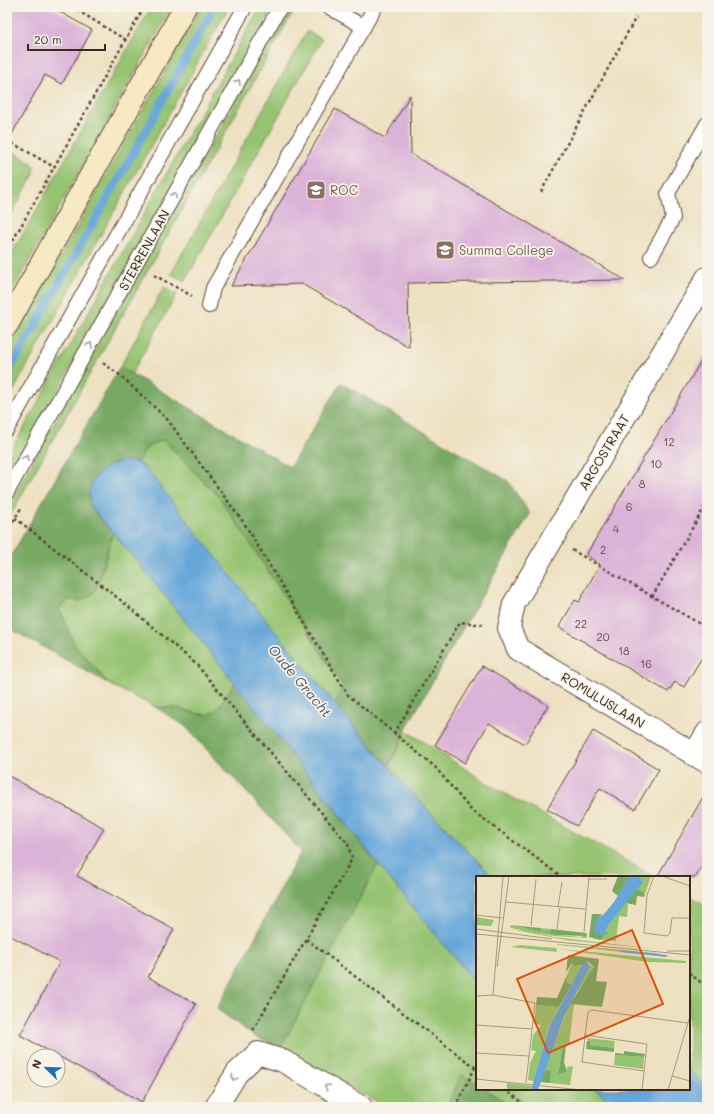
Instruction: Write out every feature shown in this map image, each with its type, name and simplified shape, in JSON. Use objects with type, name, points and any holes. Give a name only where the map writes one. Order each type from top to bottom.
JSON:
[{"type":"main road","points":[[7,325],[185,7]]},
{"type":"street","name":"ARGOSTRAAT","points":[[509,628],[514,604],[707,278]]},
{"type":"street","name":"ROMULUSLAAN","points":[[509,628],[518,649],[700,758]]},
{"type":"street","points":[[700,758],[707,733]]},
{"type":"street","points":[[216,1107],[237,1073],[258,1053],[283,1061],[361,1107]]},
{"type":"lane","points":[[7,429],[244,7]]},
{"type":"lane","name":"STERRENLAAN","points":[[7,492],[280,7]]},
{"type":"lane","points":[[209,306],[213,288],[375,7]]},
{"type":"lane","points":[[333,9],[364,27]]},
{"type":"lane","points":[[651,257],[673,218],[668,193],[707,124]]},
{"type":"path","points":[[72,7],[126,40]]},
{"type":"path","points":[[7,251],[144,7]]},
{"type":"path","points":[[541,192],[636,17]]},
{"type":"path","points":[[7,140],[54,167]]},
{"type":"path","points":[[154,275],[209,306]]},
{"type":"path","points":[[103,363],[121,376],[167,419],[244,523],[348,695],[436,767],[470,810],[561,876]]},
{"type":"path","points":[[652,597],[707,503]]},
{"type":"path","points":[[7,532],[15,518],[123,602],[196,664],[348,844],[352,859],[249,1036],[258,1053]]},
{"type":"path","points":[[553,539],[707,628]]},
{"type":"path","points":[[394,734],[460,622],[509,628]]},
{"type":"path","points":[[306,939],[476,1069],[455,1107]]},
{"type":"path","points":[[690,974],[707,987]]},
{"type":"path","points":[[505,1090],[529,1107]]},
{"type":"green space","points":[[151,7],[172,7],[7,300],[7,262]]},
{"type":"green space","points":[[201,7],[229,7],[7,402],[7,351]]},
{"type":"green space","points":[[260,7],[274,7],[7,481],[7,458]]},
{"type":"green space","points":[[294,10],[7,521],[7,507],[283,17],[286,13]]},
{"type":"green space","points":[[307,31],[322,39],[185,281],[171,274]]},
{"type":"green space","points":[[7,148],[31,162],[34,167],[34,174],[7,222]]},
{"type":"green space","points":[[164,287],[177,294],[131,375],[120,367]]},
{"type":"green space","points":[[120,367],[290,467],[341,383],[508,481],[530,514],[405,730],[399,747],[389,766],[335,704],[343,685],[221,499],[164,440],[152,444],[146,449],[137,462],[134,461],[92,484],[89,493],[91,504],[97,515],[113,533],[96,589],[91,595],[80,601],[69,600],[59,608],[74,644],[109,684],[7,627],[7,563]]},
{"type":"green space","points":[[164,440],[221,499],[343,686],[335,704],[273,629],[147,470],[137,462],[146,449],[152,444]]},
{"type":"green space","points":[[113,533],[235,683],[217,709],[208,715],[194,713],[180,708],[155,707],[109,684],[74,644],[59,608],[99,581]]},
{"type":"green space","points":[[235,683],[378,864],[281,1047],[257,1038],[217,1009],[301,851],[185,726],[155,707],[180,708],[194,713],[208,715],[217,709]]},
{"type":"green space","points":[[405,730],[495,788],[653,876],[492,876],[412,793],[389,766],[399,747]]},
{"type":"green space","points":[[378,864],[476,984],[476,1083],[462,1075],[446,1107],[386,1107],[281,1047]]},
{"type":"green space","points":[[690,897],[707,906],[707,959],[704,965],[707,967],[707,1087],[690,1071]]},
{"type":"green space","points":[[462,1075],[476,1083],[476,1090],[486,1090],[513,1107],[446,1107]]},
{"type":"green space","points":[[486,1090],[596,1090],[618,1107],[513,1107]]},
{"type":"water","name":"Oude Gracht","points":[[123,461],[131,461],[136,462],[147,470],[314,679],[357,730],[446,829],[492,876],[476,876],[476,984],[378,864],[138,562],[100,518],[90,504],[89,493],[92,484],[97,475],[108,466]]},
{"type":"water","points":[[690,1071],[707,1087],[707,1107],[618,1107],[596,1090],[690,1090]]},
{"type":"building","points":[[7,7],[51,7],[92,30],[62,84],[45,75],[7,143]]},
{"type":"building","points":[[410,95],[411,154],[625,280],[408,283],[409,347],[302,284],[231,286],[335,109],[385,138]]},
{"type":"building","points":[[707,351],[707,649],[684,687],[675,682],[668,692],[559,627],[575,600],[579,602],[600,564],[586,555]]},
{"type":"building","points":[[482,666],[548,705],[525,744],[489,723],[465,763],[435,745]]},
{"type":"building","points":[[593,731],[659,769],[635,809],[600,788],[577,826],[547,809]]},
{"type":"building","points":[[7,775],[104,828],[77,876],[174,929],[148,977],[196,1004],[142,1102],[66,1060],[66,1048],[44,1048],[20,1035],[60,962],[7,934]]},
{"type":"building","points":[[707,790],[707,858],[696,877],[658,876]]},
{"type":"waterway","points":[[7,375],[144,134],[214,7]]},
{"type":"place","name":"ROC","points":[[316,190]]},
{"type":"place","name":"Summa College","points":[[445,250]]}]
